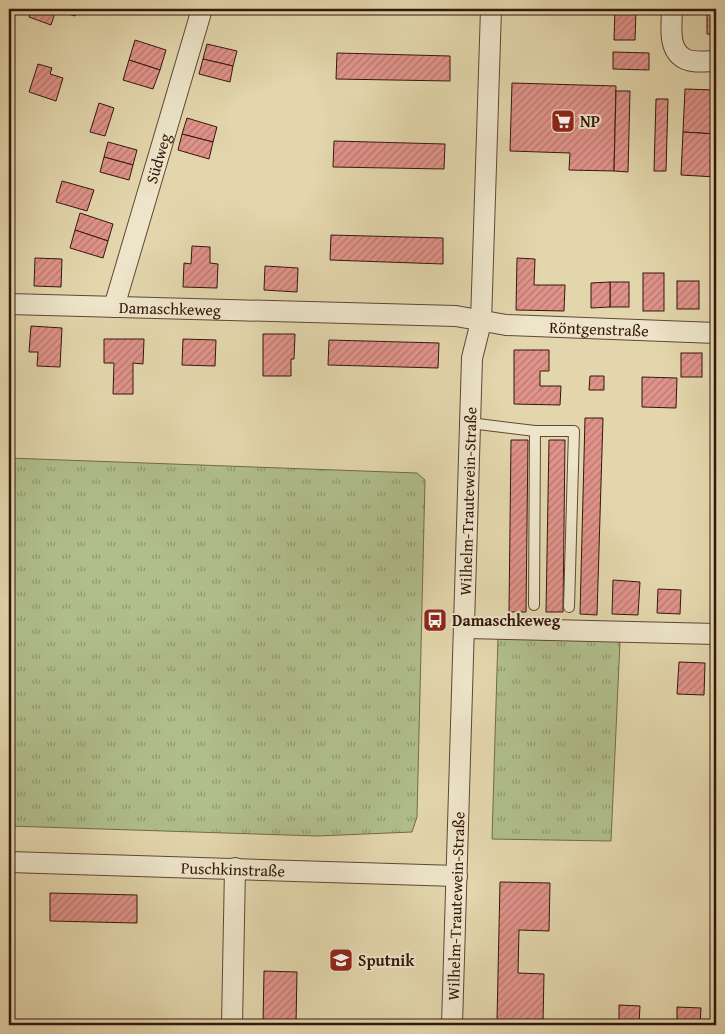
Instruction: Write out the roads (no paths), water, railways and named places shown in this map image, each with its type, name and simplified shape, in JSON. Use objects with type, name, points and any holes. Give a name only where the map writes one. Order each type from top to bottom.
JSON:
[{"type":"street","name":"Südweg","points":[[114,307],[202,9]]},
{"type":"street","name":"Wilhelm-Trautewein-Straße","points":[[452,1025],[472,358],[481,322],[491,9]]},
{"type":"street","points":[[672,9],[671,36],[674,47],[679,55],[686,60],[716,62]]},
{"type":"street","name":"Damaschkeweg","points":[[9,304],[456,316],[481,322]]},
{"type":"street","name":"Röntgenstraße","points":[[481,322],[506,325],[716,332]]},
{"type":"street","points":[[465,628],[716,634]]},
{"type":"street","name":"Puschkinstraße","points":[[9,862],[457,876]]},
{"type":"street","points":[[232,1025],[235,868]]},
{"type":"lane","points":[[470,423],[535,431],[574,431],[569,607]]},
{"type":"lane","points":[[534,605],[535,431]]},
{"type":"place","name":"NP","points":[[563,121]]},
{"type":"place","name":"Damaschkeweg","points":[[435,620]]},
{"type":"place","name":"Sputnik","points":[[341,960]]}]
